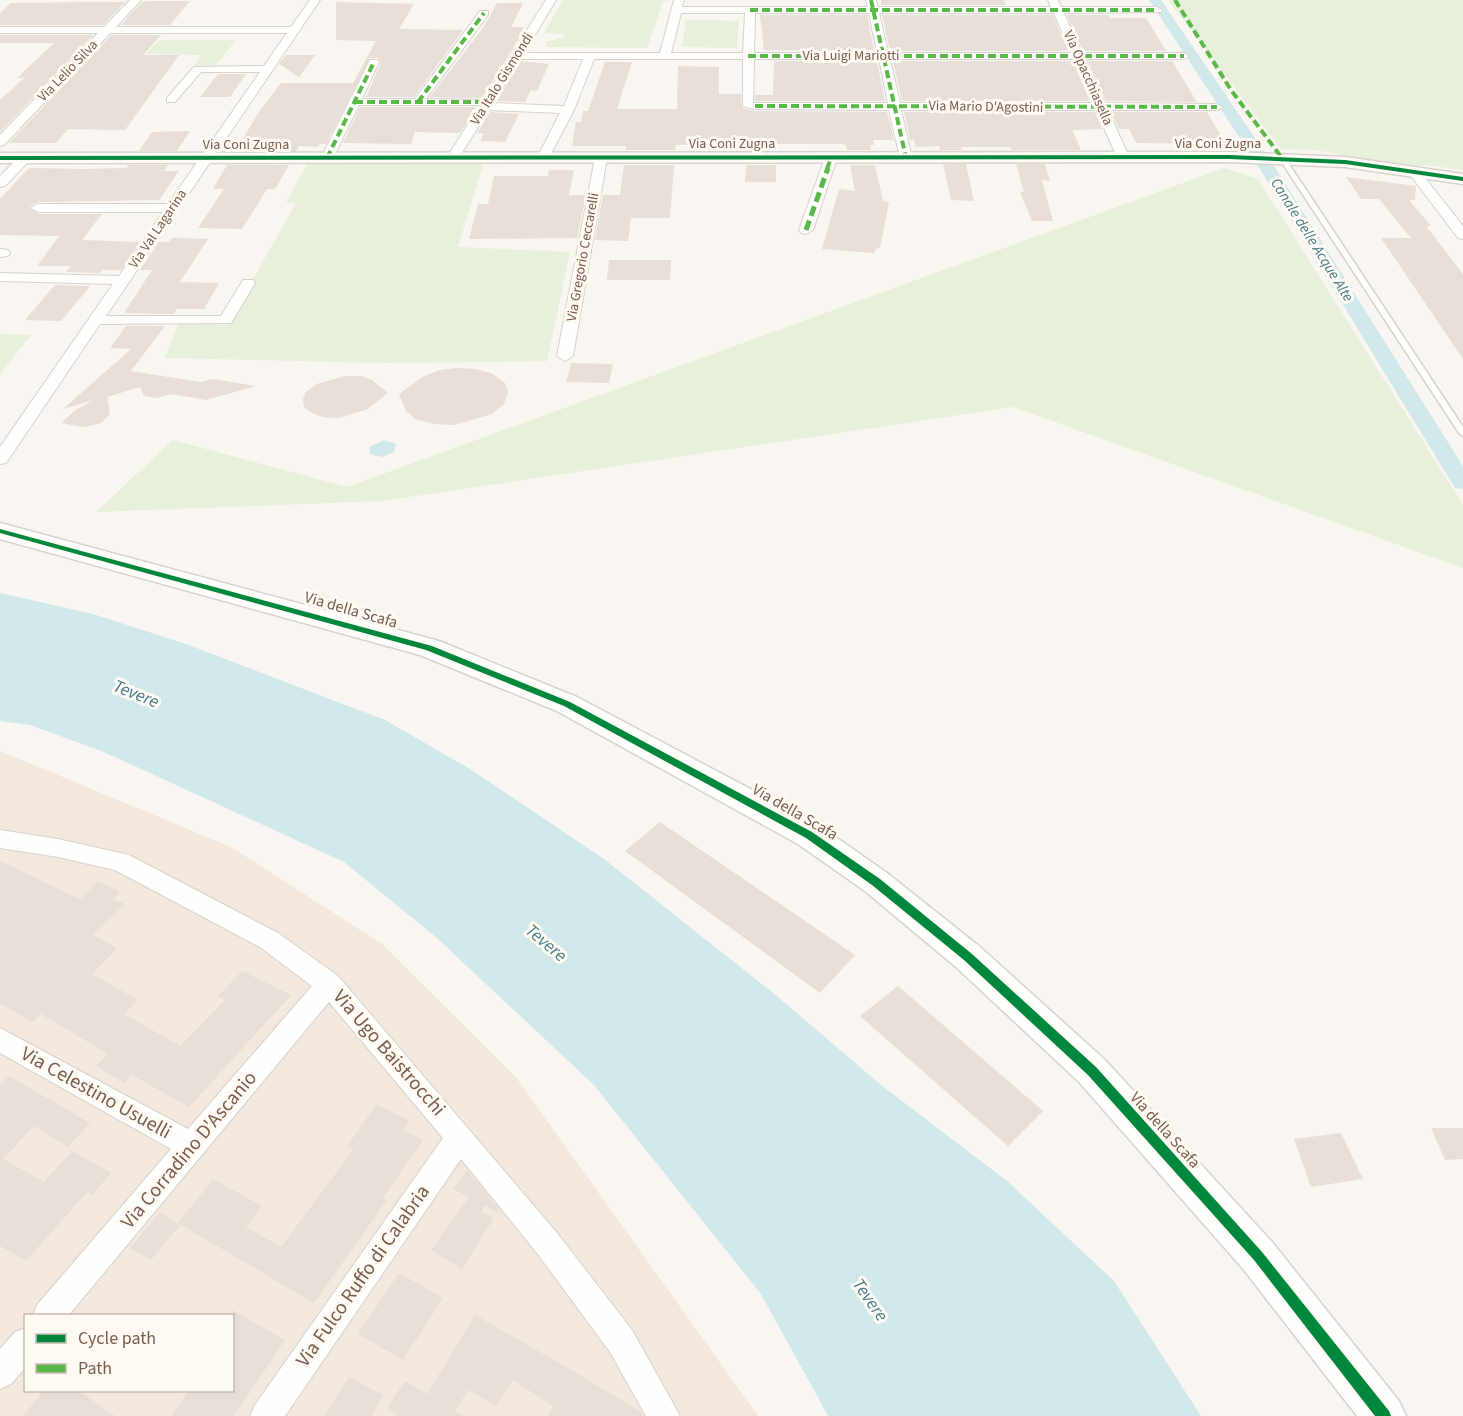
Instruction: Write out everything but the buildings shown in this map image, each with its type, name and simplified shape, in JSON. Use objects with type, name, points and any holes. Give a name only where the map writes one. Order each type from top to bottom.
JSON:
[{"type":"street","name":"Via Lelio Silva","points":[[0,142],[136,0]]},
{"type":"street","name":"Via Val Lagarina","points":[[0,459],[315,0]]},
{"type":"street","name":"Via Italo Gismondi","points":[[452,159],[482,104],[518,56],[551,0]]},
{"type":"street","points":[[665,55],[678,5],[750,10],[872,5],[1055,5],[1157,10]]},
{"type":"street","points":[[872,5],[906,158]]},
{"type":"street","name":"Via Opacchiasella","points":[[1055,5],[1080,56],[1123,157]]},
{"type":"street","points":[[748,56],[750,10]]},
{"type":"street","points":[[417,102],[484,13]]},
{"type":"street","points":[[0,30],[295,30]]},
{"type":"street","name":"Via Luigi Mariotti","points":[[518,56],[1184,56]]},
{"type":"street","name":"Via Mario D'Agostini","points":[[748,56],[751,105],[1217,107]]},
{"type":"street","points":[[543,158],[568,110],[589,57]]},
{"type":"street","points":[[327,158],[374,62]]},
{"type":"street","points":[[171,100],[198,69],[268,69]]},
{"type":"street","points":[[355,102],[482,104],[568,110]]},
{"type":"street","name":"Via Coni Zugna","points":[[0,158],[1229,157],[1345,162],[1463,179]]},
{"type":"street","name":"Via Gregorio Ceccarelli","points":[[564,356],[601,158]]},
{"type":"street","points":[[806,230],[831,158]]},
{"type":"street","points":[[0,183],[24,159]]},
{"type":"street","points":[[1414,172],[1463,235]]},
{"type":"street","points":[[38,208],[172,208]]},
{"type":"street","points":[[2,277],[124,280]]},
{"type":"street","points":[[96,320],[226,320],[248,283]]},
{"type":"street","name":"Via della Scafa","points":[[0,531],[429,648],[567,704],[808,834],[876,882],[968,957],[1092,1071],[1258,1256],[1384,1416]]},
{"type":"street","name":"Via Ugo Baistrocchi","points":[[0,840],[58,848],[121,862],[269,940],[328,984],[548,1243],[621,1341],[664,1416]]},
{"type":"street","name":"Via Corradino D'Ascanio","points":[[50,1314],[328,984]]},
{"type":"street","name":"Via Celestino Usuelli","points":[[0,1040],[192,1146]]},
{"type":"street","name":"Via Fulco Ruffo di Calabria","points":[[266,1416],[460,1137]]},
{"type":"street","points":[[0,1373],[24,1345]]},
{"type":"lane","points":[[1282,158],[1463,433]]},
{"type":"shaded area","points":[[0,751],[231,847],[382,944],[515,1076],[758,1416],[0,1416]]},
{"type":"green space","points":[[563,0],[670,0],[663,2],[647,48],[546,47],[546,42],[565,37],[564,34],[544,33]]},
{"type":"green space","points":[[1168,0],[1463,0],[1463,170],[1426,165],[1409,168],[1316,150],[1281,149]]},
{"type":"green space","points":[[686,20],[739,21],[737,48],[682,47]]},
{"type":"green space","points":[[160,40],[236,40],[215,66],[194,66],[202,55],[146,54]]},
{"type":"green space","points":[[484,162],[458,247],[570,252],[547,361],[385,363],[165,358],[179,322],[227,325],[296,203],[286,202],[308,163]]},
{"type":"green space","points":[[1224,168],[1258,179],[1463,505],[1463,568],[1013,407],[382,501],[96,512],[173,440],[347,487]]},
{"type":"green space","points":[[0,334],[31,335],[0,374]]},
{"type":"water","points":[[384,440],[396,444],[394,452],[382,457],[370,454],[369,447]]},
{"type":"water","name":"Tevere","points":[[0,593],[93,614],[186,644],[385,720],[470,769],[604,859],[772,992],[881,1085],[1007,1181],[1114,1281],[1201,1416],[828,1416],[761,1294],[594,1085],[438,939],[344,862],[104,752],[30,725],[0,721]]},
{"type":"waterway","name":"Canale delle Acque Alte","points":[[1155,0],[1266,166],[1463,483]]},
{"type":"marked path","points":[[871,0],[906,158]]},
{"type":"marked path","points":[[1175,0],[1231,90],[1282,158]]},
{"type":"marked path","points":[[750,10],[1157,10]]},
{"type":"marked path","points":[[418,102],[484,13]]},
{"type":"marked path","points":[[748,56],[1184,56]]},
{"type":"marked path","points":[[327,158],[374,62]]},
{"type":"marked path","points":[[355,102],[479,102]]},
{"type":"marked path","points":[[755,106],[1217,107]]},
{"type":"marked path","points":[[806,230],[831,158]]},
{"type":"cycle path","points":[[0,158],[1229,157],[1345,162],[1463,179]]},
{"type":"cycle path","points":[[0,531],[429,648],[567,704],[809,835],[876,882],[968,957],[1092,1071],[1258,1256],[1384,1416]]}]
